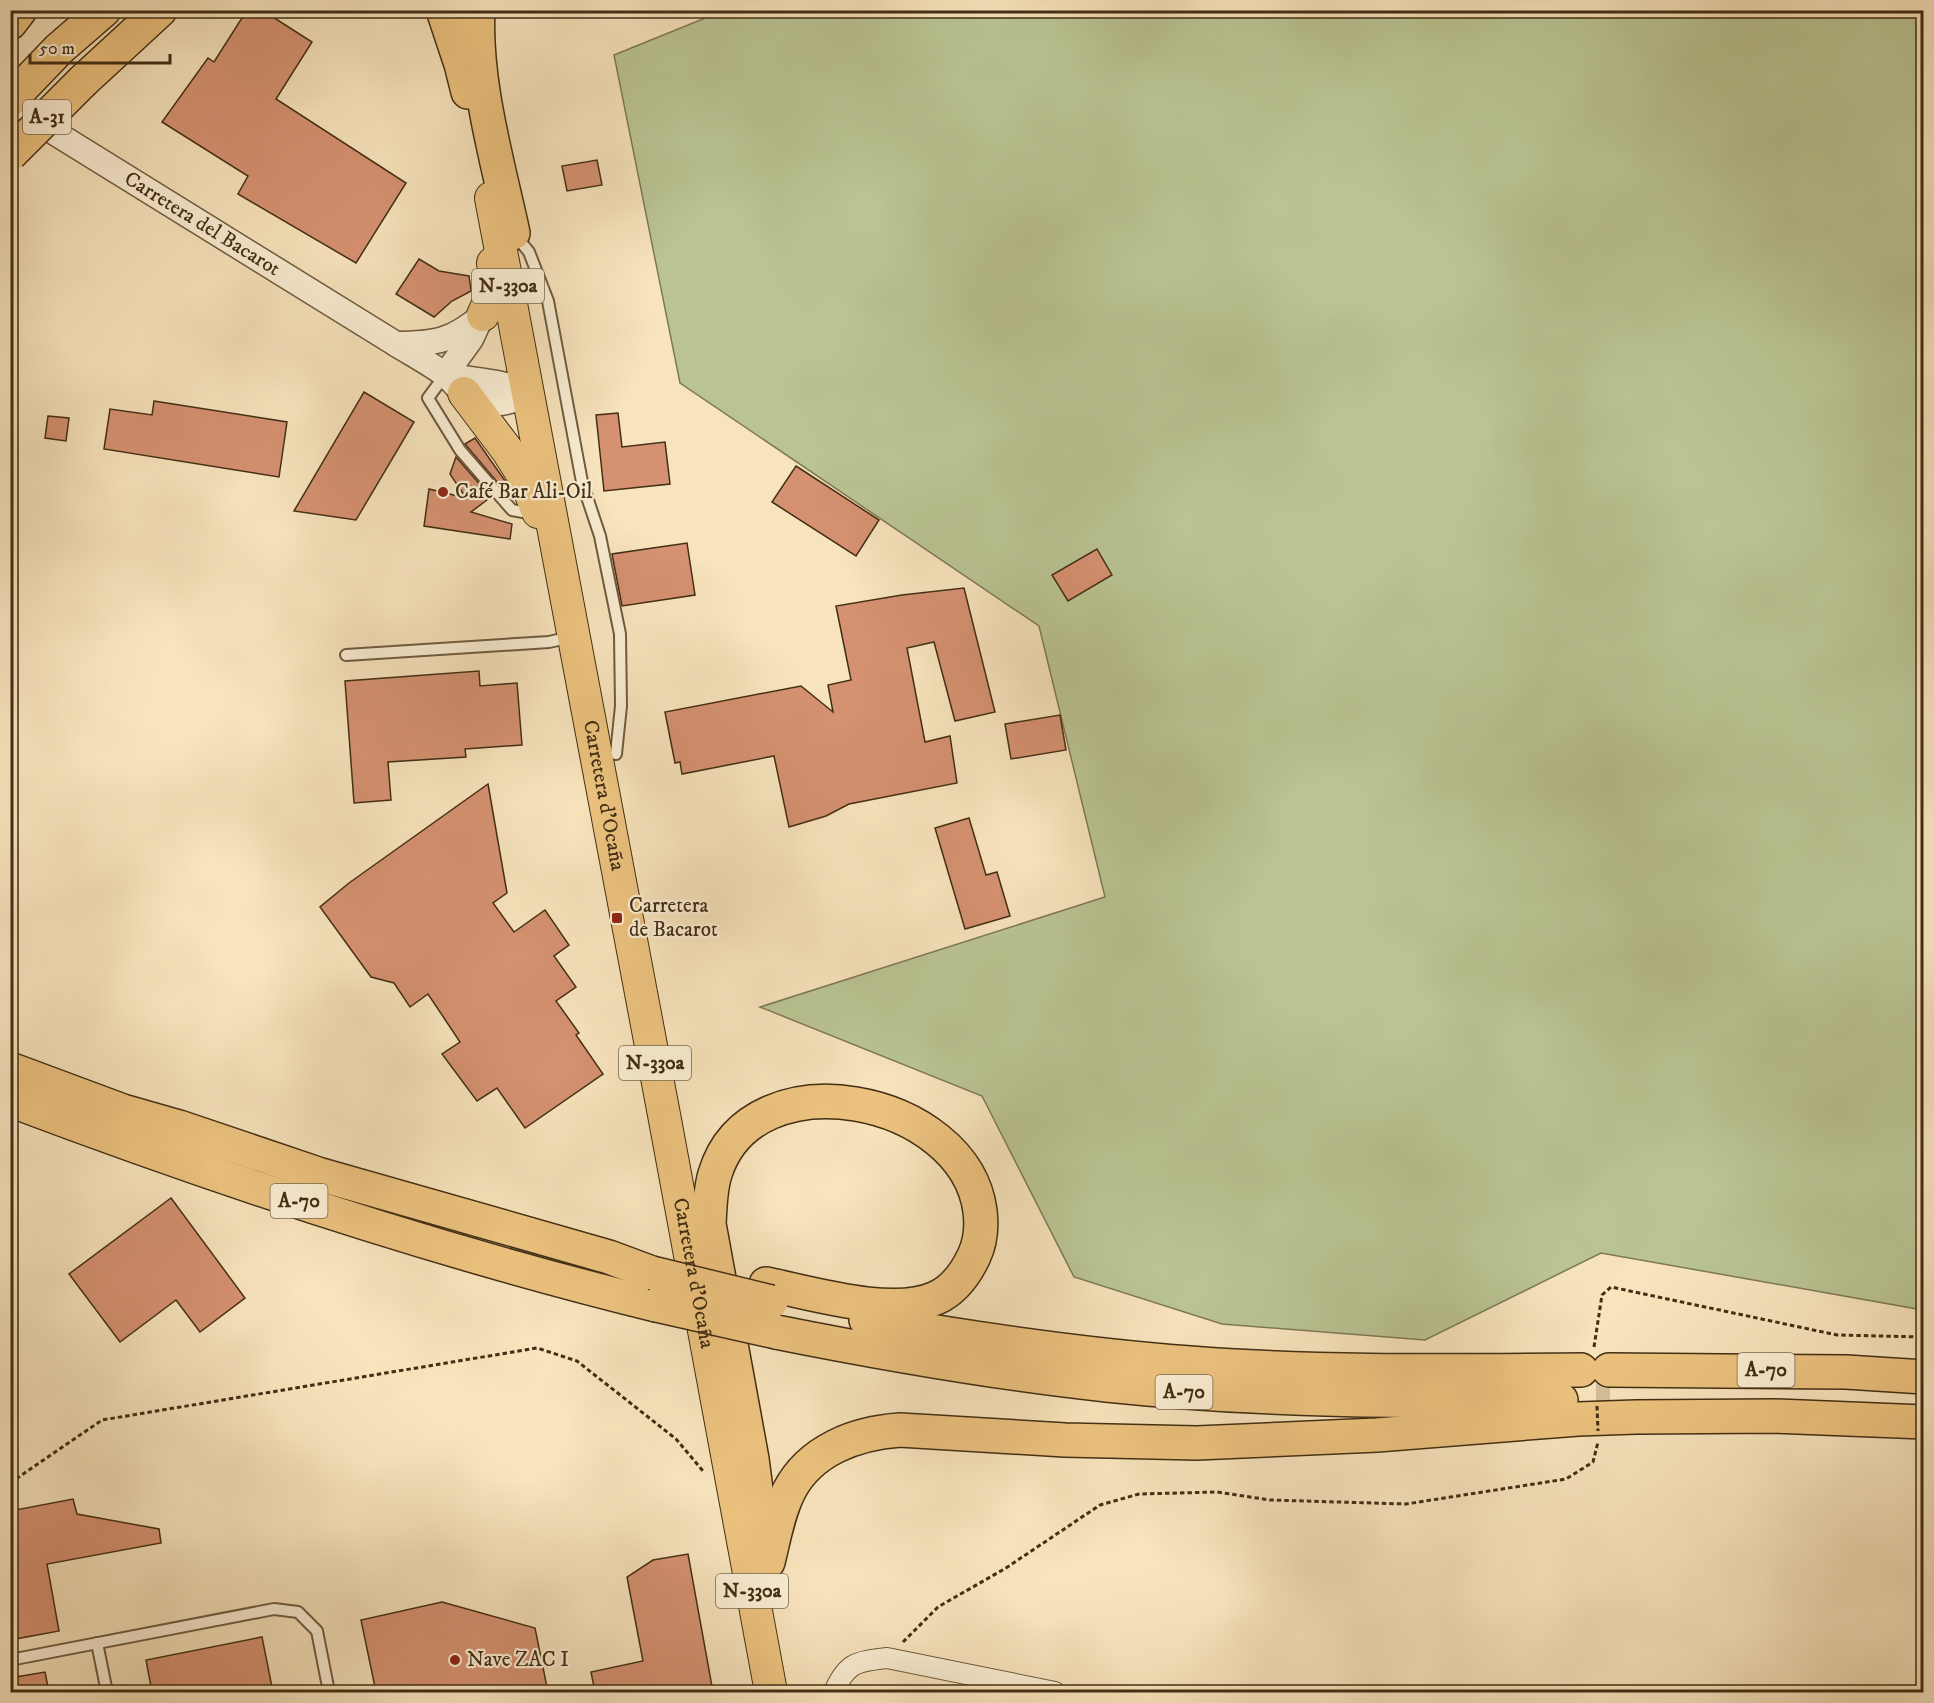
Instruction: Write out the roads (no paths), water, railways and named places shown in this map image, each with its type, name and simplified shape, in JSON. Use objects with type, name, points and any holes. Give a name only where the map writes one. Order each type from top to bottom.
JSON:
[{"type":"highway","points":[[10,14],[19,10]]},
{"type":"highway","points":[[10,23],[19,10]]},
{"type":"highway","name":"A-31","points":[[10,100],[58,49],[104,10]]},
{"type":"highway","name":"A-31","points":[[10,154],[83,81],[160,10]]},
{"type":"highway","points":[[127,39],[174,10]]},
{"type":"highway","points":[[443,10],[461,64],[487,180]]},
{"type":"highway","points":[[478,10],[482,86],[486,112],[515,243]]},
{"type":"highway","points":[[10,1052],[134,1100],[179,1127]]},
{"type":"highway","name":"A-70","points":[[10,1069],[123,1111],[179,1127],[318,1174],[609,1257],[650,1265],[963,1367],[1161,1390],[1396,1402],[1598,1391],[1846,1372],[1923,1377]]},
{"type":"highway","name":"A-70","points":[[10,1100],[144,1150],[397,1233],[592,1289],[656,1305],[771,1306]]},
{"type":"highway","points":[[759,1520],[752,1459],[709,1224],[711,1192],[716,1173],[727,1150],[743,1130],[765,1114],[787,1106],[818,1102],[848,1102],[889,1112],[917,1124],[949,1149],[967,1172],[978,1197],[982,1224],[979,1246],[968,1269],[951,1288],[935,1299],[892,1306],[857,1302],[771,1306]]},
{"type":"highway","points":[[10,1124],[47,1132],[188,1182],[485,1274],[592,1289]]},
{"type":"highway","name":"A-70","points":[[1598,1391],[1923,1409]]},
{"type":"highway","points":[[768,1562],[789,1490],[807,1465],[833,1447],[858,1436],[880,1431],[900,1430],[1065,1440],[1197,1443],[1377,1435],[1578,1419],[1636,1417],[1775,1416],[1923,1422]]},
{"type":"main road","points":[[483,315],[493,296],[496,284],[482,207],[487,180]]},
{"type":"main road","name":"Carretera d'Ocaña","points":[[487,180],[666,1120],[771,1692]]},
{"type":"main road","points":[[515,243],[534,380],[528,393],[540,405],[587,657],[609,721]]},
{"type":"main road","name":"Carretera d'Ocaña","points":[[515,243],[553,420],[616,754],[660,1024],[694,1208],[744,1461],[768,1562],[791,1692]]},
{"type":"main road","points":[[454,384],[507,450],[524,477],[539,514],[574,636]]},
{"type":"street","name":"Carretera del Bacarot","points":[[10,105],[396,344],[475,399],[498,404],[508,403],[528,393]]},
{"type":"street","points":[[396,344],[435,342],[449,338],[464,331],[483,315]]},
{"type":"street","points":[[454,384],[483,315]]},
{"type":"street","points":[[838,1684],[858,1662],[886,1658],[1055,1692]]},
{"type":"lane","points":[[515,243],[529,252],[548,300],[582,482],[600,536],[620,634],[621,706],[616,754]]},
{"type":"lane","points":[[346,655],[549,642],[574,636]]},
{"type":"lane","points":[[10,1660],[274,1609],[298,1612],[317,1631],[329,1692]]},
{"type":"lane","points":[[98,1643],[107,1692]]},
{"type":"tunnel","points":[[1596,1400],[1610,1400]]},
{"type":"place","name":"Café Bar Ali-Oil","points":[[443,492]]},
{"type":"place","name":"Carretera de Bacarot","points":[[617,918]]},
{"type":"place","name":"Nave ZAC I","points":[[455,1660]]}]
